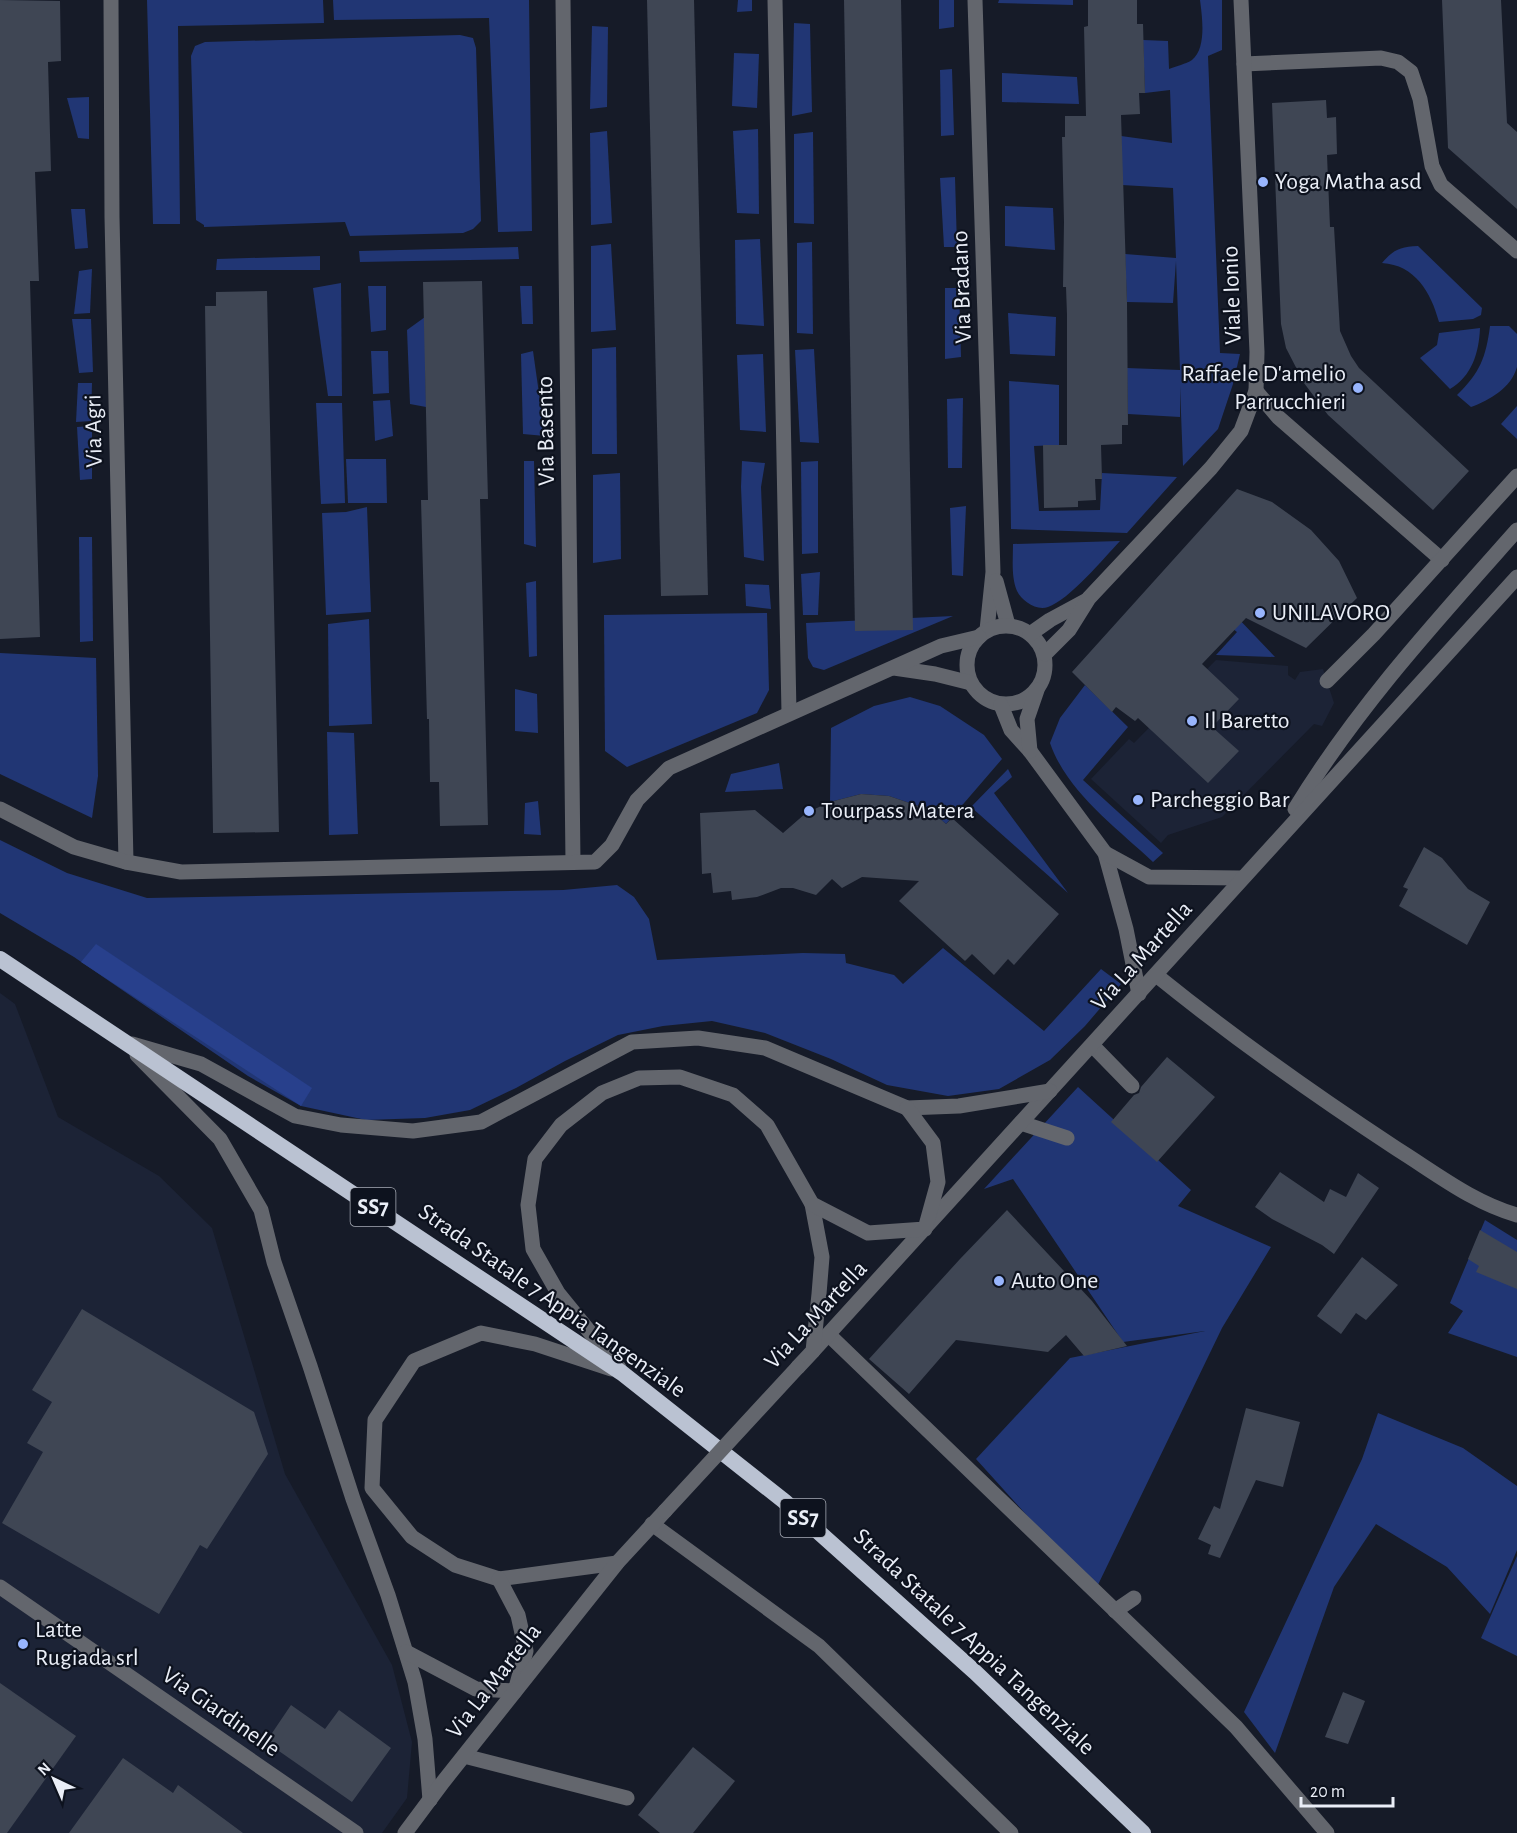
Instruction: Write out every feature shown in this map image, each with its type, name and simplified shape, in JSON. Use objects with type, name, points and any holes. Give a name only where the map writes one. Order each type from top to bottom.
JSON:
[{"type":"highway","name":"Strada Statale 7 Appia Tangenziale","points":[[0,959],[622,1373],[784,1501],[975,1672],[1143,1833]]},
{"type":"street","name":"Via Agri","points":[[111,0],[112,229],[126,862]]},
{"type":"street","name":"Via Basento","points":[[563,0],[573,862]]},
{"type":"street","points":[[775,0],[789,713]]},
{"type":"street","name":"Via Bradano","points":[[975,0],[993,572],[983,634]]},
{"type":"street","name":"Viale Ionio","points":[[1045,654],[1069,630],[1089,598],[1211,468],[1233,441],[1240,431],[1256,391],[1257,352],[1241,0]]},
{"type":"street","points":[[1244,64],[1381,57],[1398,62],[1411,72],[1420,99],[1432,166],[1441,184],[1517,251]]},
{"type":"street","points":[[1256,391],[1278,417],[1442,560]]},
{"type":"street","points":[[1327,681],[1374,634],[1517,476]]},
{"type":"street","name":"Via La Martella","points":[[1275,841],[1320,769],[1357,717],[1421,639],[1517,530]]},
{"type":"street","name":"Via Bradano","points":[[993,572],[1008,625]]},
{"type":"street","name":"Via La Martella","points":[[405,1833],[617,1563],[829,1335],[1517,576]]},
{"type":"street","name":"Viale Ionio","points":[[1030,634],[1089,598]]},
{"type":"street","points":[[0,809],[74,847],[126,862],[181,872],[595,862],[612,845],[637,800],[669,768],[941,646],[1008,625],[1030,634],[1039,642],[1045,654],[1044,679],[1037,690],[1027,718],[1030,751]]},
{"type":"street","points":[[983,634],[971,646],[968,658],[967,671],[978,693],[989,701],[1001,705],[1015,704],[1027,699],[1037,690]]},
{"type":"street","points":[[894,668],[935,674],[971,683]]},
{"type":"street","points":[[1001,705],[1011,730],[1030,751],[1105,854],[1126,929],[1139,994]]},
{"type":"street","points":[[1105,854],[1149,877],[1241,878]]},
{"type":"street","points":[[1156,975],[1281,1072],[1344,1115],[1466,1194],[1492,1208],[1517,1215]]},
{"type":"street","points":[[124,1041],[201,1064],[295,1116],[341,1125],[413,1131],[481,1122],[632,1042],[698,1038],[765,1048],[907,1108],[959,1106],[1050,1092]]},
{"type":"street","points":[[124,1041],[220,1139],[261,1210],[274,1262],[353,1499],[388,1595],[415,1682],[425,1739],[430,1800]]},
{"type":"street","points":[[1092,1045],[1132,1086]]},
{"type":"street","points":[[622,1373],[558,1293],[533,1249],[528,1205],[535,1159],[561,1125],[602,1093],[639,1078],[680,1077],[733,1095],[767,1125],[812,1204],[822,1257],[813,1351]]},
{"type":"street","points":[[812,1204],[868,1233],[925,1229],[938,1182],[933,1143],[907,1108]]},
{"type":"street","points":[[1021,1123],[1067,1138]]},
{"type":"street","points":[[617,1563],[499,1579],[455,1566],[412,1537],[372,1488],[375,1420],[414,1361],[481,1333],[535,1344],[622,1373]]},
{"type":"street","points":[[829,1335],[1236,1726],[1328,1833]]},
{"type":"street","points":[[652,1524],[819,1646],[1011,1833]]},
{"type":"street","points":[[406,1652],[476,1689],[515,1691],[526,1651],[519,1615],[499,1579]]},
{"type":"street","name":"Via Giardinelle","points":[[0,1587],[356,1833]]},
{"type":"street","points":[[1115,1611],[1134,1598]]},
{"type":"street","points":[[464,1756],[627,1798]]},
{"type":"shaded area","points":[[147,0],[323,0],[324,23],[178,26],[180,224],[153,224]]},
{"type":"shaded area","points":[[333,0],[529,0],[532,231],[498,232],[489,18],[334,20]]},
{"type":"shaded area","points":[[738,0],[752,0],[752,11],[737,12]]},
{"type":"shaded area","points":[[939,0],[954,0],[954,27],[939,29]]},
{"type":"shaded area","points":[[999,0],[1073,0],[1073,5],[998,3]]},
{"type":"shaded area","points":[[1200,0],[1222,0],[1222,50],[1208,56],[1220,353],[1240,354],[1218,429],[1183,466],[1180,386],[1180,417],[1128,414],[1127,368],[1180,370],[1176,261],[1173,303],[1127,302],[1125,254],[1176,258],[1173,188],[1122,185],[1121,136],[1172,143],[1170,90],[1145,93],[1143,40],[1168,41],[1169,69],[1192,60],[1197,55],[1202,40]]},
{"type":"shaded area","points":[[794,23],[810,24],[812,112],[792,116]]},
{"type":"shaded area","points":[[592,26],[608,27],[607,107],[590,109]]},
{"type":"shaded area","points":[[460,35],[473,38],[476,48],[481,221],[473,229],[463,233],[350,236],[345,222],[204,227],[196,220],[191,56],[195,46],[205,42]]},
{"type":"shaded area","points":[[734,53],[759,54],[757,108],[732,106]]},
{"type":"shaded area","points":[[952,69],[954,135],[941,136],[940,70]]},
{"type":"shaded area","points":[[1002,73],[1077,77],[1079,104],[1002,102]]},
{"type":"shaded area","points":[[89,97],[89,139],[78,138],[67,98]]},
{"type":"shaded area","points":[[758,129],[759,214],[737,213],[733,131]]},
{"type":"shaded area","points":[[607,131],[612,223],[591,225],[590,133]]},
{"type":"shaded area","points":[[813,132],[814,224],[794,223],[794,134]]},
{"type":"shaded area","points":[[955,177],[957,247],[944,247],[940,178]]},
{"type":"shaded area","points":[[1005,206],[1053,208],[1055,250],[1005,246]]},
{"type":"shaded area","points":[[71,209],[85,209],[88,248],[75,249]]},
{"type":"shaded area","points":[[760,239],[764,326],[736,324],[735,240]]},
{"type":"shaded area","points":[[812,242],[813,334],[797,333],[797,243]]},
{"type":"shaded area","points":[[611,244],[616,330],[591,332],[591,246]]},
{"type":"shaded area","points":[[1418,246],[1482,308],[1481,315],[1473,319],[1439,322],[1431,300],[1420,282],[1404,269],[1382,263],[1398,250]]},
{"type":"shaded area","points":[[518,247],[519,259],[360,262],[359,251]]},
{"type":"shaded area","points":[[320,256],[320,270],[216,270],[217,259]]},
{"type":"shaded area","points":[[92,269],[90,313],[74,314],[79,271]]},
{"type":"shaded area","points":[[341,283],[342,396],[328,396],[313,288]]},
{"type":"shaded area","points":[[368,286],[386,286],[386,330],[371,332]]},
{"type":"shaded area","points":[[520,286],[532,286],[533,324],[522,324]]},
{"type":"shaded area","points":[[945,288],[959,288],[961,357],[945,359]]},
{"type":"shaded area","points":[[1008,313],[1056,317],[1055,356],[1010,354]]},
{"type":"shaded area","points":[[425,317],[426,407],[410,404],[407,330]]},
{"type":"shaded area","points":[[72,319],[91,319],[93,372],[79,373]]},
{"type":"shaded area","points":[[1490,326],[1509,326],[1517,334],[1517,367],[1505,387],[1485,401],[1471,407],[1457,395],[1481,364]]},
{"type":"shaded area","points":[[1480,328],[1473,363],[1458,384],[1450,389],[1420,358],[1437,345],[1439,333]]},
{"type":"shaded area","points":[[616,347],[617,454],[592,454],[592,349]]},
{"type":"shaded area","points":[[814,349],[819,443],[800,442],[795,350]]},
{"type":"shaded area","points":[[371,351],[388,351],[389,393],[373,394]]},
{"type":"shaded area","points":[[533,351],[545,436],[523,434],[521,354]]},
{"type":"shaded area","points":[[763,354],[766,432],[740,430],[737,355]]},
{"type":"shaded area","points":[[1009,381],[1059,385],[1059,445],[1034,446],[1039,511],[1100,510],[1102,473],[1177,477],[1127,533],[1011,529]]},
{"type":"shaded area","points":[[78,383],[92,383],[91,421],[76,422]]},
{"type":"shaded area","points":[[963,398],[962,468],[948,468],[947,399]]},
{"type":"shaded area","points":[[390,400],[393,436],[375,441],[373,401]]},
{"type":"shaded area","points":[[316,403],[342,403],[345,503],[321,504]]},
{"type":"shaded area","points":[[1517,406],[1517,439],[1501,424]]},
{"type":"shaded area","points":[[92,426],[92,479],[80,480],[77,427]]},
{"type":"shaded area","points":[[346,459],[386,459],[387,503],[348,503]]},
{"type":"shaded area","points":[[524,461],[534,461],[536,547],[524,544]]},
{"type":"shaded area","points":[[742,461],[765,463],[761,487],[764,561],[744,557]]},
{"type":"shaded area","points":[[818,461],[818,553],[802,554],[801,462]]},
{"type":"shaded area","points":[[620,473],[621,559],[593,563],[593,475]]},
{"type":"shaded area","points":[[966,506],[963,576],[952,575],[950,508]]},
{"type":"shaded area","points":[[367,507],[371,612],[326,615],[322,513],[346,512]]},
{"type":"shaded area","points":[[79,537],[92,537],[93,641],[80,642]]},
{"type":"shaded area","points":[[1120,541],[1076,588],[1048,607],[1039,608],[1030,604],[1017,591],[1013,574],[1013,544]]},
{"type":"shaded area","points":[[820,572],[818,615],[803,615],[801,574]]},
{"type":"shaded area","points":[[536,581],[537,656],[529,657],[526,583]]},
{"type":"shaded area","points":[[745,584],[769,585],[771,609],[746,606]]},
{"type":"shaded area","points":[[767,613],[769,690],[757,713],[627,767],[605,751],[604,615]]},
{"type":"shaded area","points":[[1235,615],[1275,657],[1216,655],[1237,632],[1228,625]]},
{"type":"shaded area","points":[[953,616],[824,670],[813,667],[808,658],[806,623]]},
{"type":"shaded area","points":[[369,619],[372,724],[329,726],[328,624]]},
{"type":"shaded area","points":[[0,653],[96,658],[98,776],[92,818],[0,774]]},
{"type":"shaded area","points":[[1216,660],[1288,666],[1288,675],[1295,680],[1300,672],[1323,669],[1334,703],[1322,726],[1314,724],[1222,817],[1168,835],[1161,843],[1091,779],[1129,739],[1134,743]]},
{"type":"shaded area","points":[[1085,685],[1128,727],[1083,780],[1163,853],[1153,862],[1080,793],[1058,761],[1050,743],[1060,718]]},
{"type":"shaded area","points":[[515,689],[537,694],[538,733],[515,731]]},
{"type":"shaded area","points":[[910,697],[940,706],[984,735],[1002,759],[946,824],[930,810],[889,796],[861,794],[830,802],[831,728],[874,706]]},
{"type":"shaded area","points":[[327,732],[354,733],[358,834],[329,835]]},
{"type":"shaded area","points":[[779,763],[783,789],[725,792],[731,774]]},
{"type":"shaded area","points":[[1008,769],[1012,777],[994,793],[1068,893],[971,807]]},
{"type":"shaded area","points":[[538,801],[541,835],[524,834],[525,803]]},
{"type":"shaded area","points":[[0,840],[67,873],[147,898],[563,890],[617,885],[634,897],[649,919],[657,960],[803,953],[845,954],[846,963],[894,975],[903,984],[943,948],[1044,1031],[1101,969],[1121,984],[1085,1026],[1050,1060],[999,1089],[948,1096],[887,1085],[831,1059],[765,1033],[712,1021],[663,1026],[618,1035],[470,1110],[425,1118],[366,1120],[301,1106],[248,1076],[74,957],[0,913]]},
{"type":"shaded area","points":[[96,944],[312,1088],[301,1106],[81,962]]},
{"type":"shaded area","points":[[0,993],[15,1004],[58,1117],[159,1176],[212,1228],[285,1474],[392,1665],[412,1742],[407,1798],[382,1833],[0,1833]]},
{"type":"shaded area","points":[[1078,1087],[1191,1190],[1178,1206],[1271,1247],[1222,1328],[1095,1591],[976,1459],[1070,1358],[1205,1331],[1123,1342],[1013,1179],[984,1189]]},
{"type":"shaded area","points":[[1485,1220],[1517,1240],[1517,1357],[1448,1333],[1463,1311],[1450,1303]]},
{"type":"shaded area","points":[[1378,1413],[1463,1448],[1517,1486],[1517,1550],[1490,1614],[1447,1567],[1376,1524],[1334,1587],[1275,1753],[1244,1712],[1362,1459]]},
{"type":"shaded area","points":[[1517,1556],[1517,1656],[1481,1638]]},
{"type":"building","points":[[0,0],[60,1],[61,61],[48,62],[51,171],[35,172],[39,281],[30,281],[40,637],[0,639]]},
{"type":"building","points":[[647,0],[694,0],[708,595],[661,596]]},
{"type":"building","points":[[844,0],[901,0],[913,630],[855,631]]},
{"type":"building","points":[[1088,0],[1137,0],[1137,24],[1143,24],[1145,93],[1139,93],[1140,114],[1121,115],[1128,425],[1122,425],[1122,444],[1101,445],[1102,479],[1095,479],[1096,500],[1078,501],[1078,507],[1044,508],[1043,445],[1067,445],[1067,315],[1066,287],[1063,287],[1062,137],[1065,137],[1065,116],[1086,116],[1084,27],[1088,26]]},
{"type":"building","points":[[1442,0],[1501,0],[1507,123],[1517,132],[1517,209],[1448,148]]},
{"type":"building","points":[[1326,100],[1327,118],[1336,117],[1337,154],[1327,155],[1330,227],[1334,227],[1340,331],[1359,368],[1469,471],[1433,510],[1328,415],[1304,383],[1286,348],[1281,324],[1272,103]]},
{"type":"building","points":[[482,281],[488,499],[480,499],[488,825],[440,826],[439,782],[430,782],[429,719],[427,719],[421,500],[428,500],[423,282]]},
{"type":"building","points":[[267,291],[279,832],[213,833],[205,306],[216,306],[216,292]]},
{"type":"building","points":[[1237,489],[1272,502],[1311,530],[1339,561],[1357,598],[1306,648],[1246,618],[1202,664],[1239,699],[1212,727],[1239,751],[1208,783],[1138,718],[1135,721],[1116,707],[1112,712],[1072,672]]},
{"type":"building","points":[[861,794],[889,796],[930,810],[946,824],[952,818],[1059,914],[1014,965],[1008,959],[994,975],[972,954],[965,961],[899,901],[919,881],[862,877],[842,888],[832,879],[816,895],[793,888],[781,888],[757,897],[732,900],[731,891],[713,893],[711,873],[702,874],[700,813],[755,810],[783,833],[806,813],[830,802]]},
{"type":"building","points":[[1424,847],[1442,858],[1468,889],[1490,902],[1467,945],[1399,906],[1408,889],[1403,887]]},
{"type":"building","points":[[1167,1057],[1215,1097],[1157,1162],[1111,1122],[1134,1095],[1139,1093],[1141,1087]]},
{"type":"building","points":[[1280,1172],[1324,1202],[1330,1189],[1346,1197],[1358,1173],[1379,1188],[1334,1254],[1255,1207]]},
{"type":"building","points":[[1007,1210],[1092,1301],[1127,1346],[1084,1356],[1066,1335],[1048,1352],[956,1340],[909,1394],[869,1359]]},
{"type":"building","points":[[1480,1230],[1517,1252],[1517,1289],[1476,1272],[1479,1266],[1468,1259]]},
{"type":"building","points":[[1362,1257],[1398,1285],[1366,1320],[1356,1313],[1341,1334],[1317,1316]]},
{"type":"building","points":[[82,1309],[254,1412],[268,1454],[207,1549],[200,1545],[159,1614],[2,1523],[43,1452],[27,1443],[52,1402],[32,1390]]},
{"type":"building","points":[[1246,1408],[1300,1422],[1283,1487],[1256,1480],[1220,1558],[1208,1554],[1211,1545],[1198,1539],[1214,1506],[1220,1509]]},
{"type":"building","points":[[0,1683],[76,1736],[7,1833],[0,1833]]},
{"type":"building","points":[[1343,1692],[1365,1701],[1348,1744],[1325,1737]]},
{"type":"building","points":[[291,1705],[325,1729],[339,1710],[391,1748],[352,1802],[266,1742]]},
{"type":"building","points":[[693,1747],[735,1781],[693,1833],[660,1833],[638,1815]]},
{"type":"building","points":[[123,1758],[173,1793],[178,1785],[243,1833],[69,1833]]},
{"type":"place","name":"Yoga Matha asd","points":[[1263,182]]},
{"type":"place","name":"Raffaele D'amelio Parrucchieri","points":[[1358,388]]},
{"type":"place","name":"UNILAVORO","points":[[1260,613]]},
{"type":"place","name":"Il Baretto","points":[[1192,721]]},
{"type":"place","name":"Parcheggio Bar","points":[[1138,800]]},
{"type":"place","name":"Tourpass Matera","points":[[809,811]]},
{"type":"place","name":"Auto One","points":[[999,1281]]},
{"type":"place","name":"Latte Rugiada srl","points":[[23,1644]]}]
